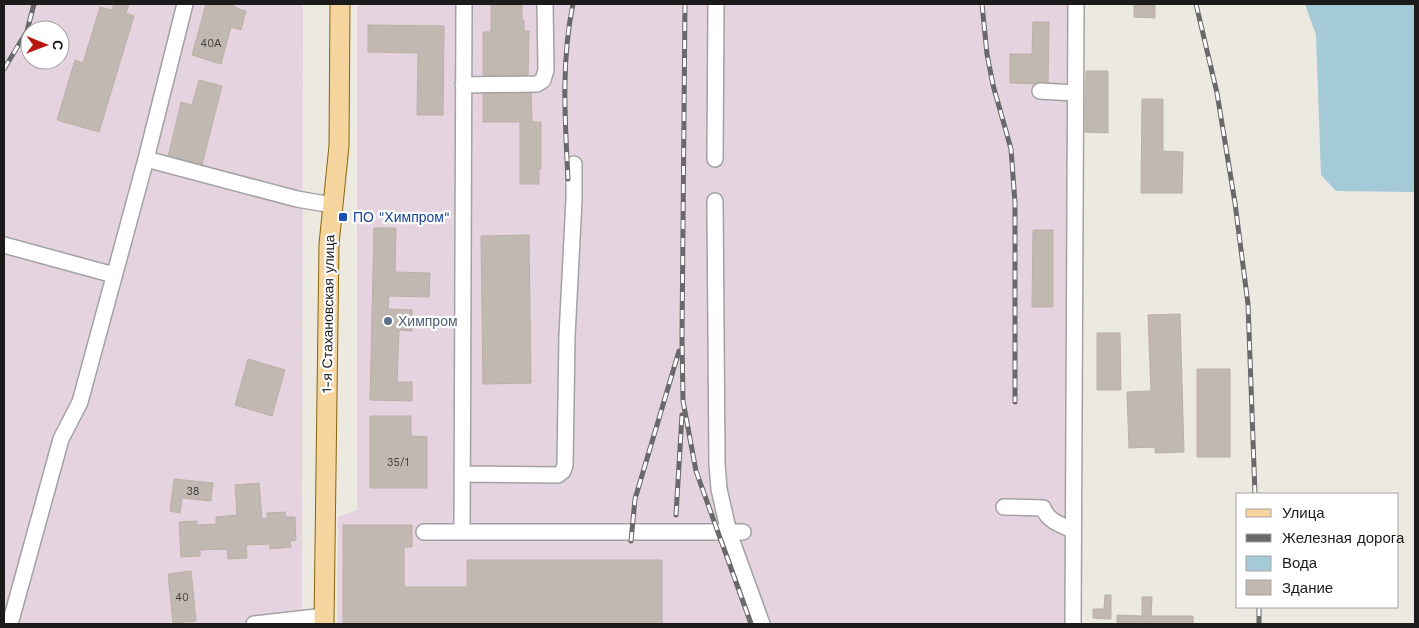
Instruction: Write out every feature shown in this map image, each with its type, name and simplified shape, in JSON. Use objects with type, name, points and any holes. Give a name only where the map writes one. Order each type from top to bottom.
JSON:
[{"type":"main road","name":"1-я Стахановская улица","points":[[324,620],[328,244],[339,146],[340,4]]},
{"type":"lane","points":[[10,624],[61,439],[80,402],[146,159],[184,4]]},
{"type":"lane","points":[[462,532],[464,4]]},
{"type":"lane","points":[[463,85],[537,84],[543,80],[546,70],[545,4]]},
{"type":"lane","points":[[715,159],[716,4]]},
{"type":"lane","points":[[1073,624],[1076,4]]},
{"type":"lane","points":[[1040,91],[1075,93]]},
{"type":"lane","points":[[146,159],[297,200],[332,205]]},
{"type":"lane","points":[[462,474],[558,475],[563,471],[565,465],[567,336],[574,164]]},
{"type":"lane","points":[[715,201],[717,464],[722,503],[736,532],[762,624]]},
{"type":"lane","points":[[4,245],[114,275]]},
{"type":"lane","points":[[1004,507],[1043,508],[1045,514],[1054,522],[1073,530]]},
{"type":"lane","points":[[424,532],[736,532]]},
{"type":"lane","points":[[254,624],[324,620]]},
{"type":"shaded area","points":[[4,4],[303,4],[302,624],[4,624]]},
{"type":"shaded area","points":[[357,4],[1068,4],[1065,624],[337,624],[338,517],[357,510]]},
{"type":"water","points":[[1305,4],[1415,4],[1415,192],[1336,191],[1321,175],[1316,35]]},
{"type":"building","points":[[114,4],[129,4],[126,13],[134,16],[99,132],[57,120],[75,60],[83,63],[100,7],[112,10]]},
{"type":"building","points":[[206,4],[235,4],[234,7],[246,11],[241,30],[231,27],[221,64],[192,55]]},
{"type":"building","points":[[491,4],[522,4],[524,31],[529,31],[528,76],[483,75],[483,32],[491,32]]},
{"type":"building","points":[[1134,4],[1155,4],[1155,18],[1134,17]]},
{"type":"building","points":[[1033,22],[1049,22],[1048,84],[1010,83],[1010,54],[1032,54]]},
{"type":"building","points":[[368,25],[444,26],[443,115],[417,115],[418,53],[368,52]]},
{"type":"building","points":[[1086,71],[1108,71],[1108,133],[1085,132]]},
{"type":"building","points":[[199,80],[222,86],[202,165],[168,157],[181,102],[192,105]]},
{"type":"building","points":[[483,91],[531,91],[532,122],[541,122],[541,169],[539,169],[539,184],[520,184],[520,122],[483,122]]},
{"type":"building","points":[[1142,99],[1163,99],[1163,151],[1183,152],[1182,193],[1141,193]]},
{"type":"building","points":[[374,228],[396,228],[395,272],[430,273],[429,297],[389,296],[388,309],[412,310],[412,331],[399,330],[397,382],[412,382],[412,401],[370,400]]},
{"type":"building","points":[[1033,230],[1053,230],[1053,307],[1032,307]]},
{"type":"building","points":[[529,235],[531,383],[483,384],[481,236]]},
{"type":"building","points":[[1180,314],[1184,452],[1155,453],[1155,447],[1129,448],[1127,392],[1151,391],[1148,315]]},
{"type":"building","points":[[1097,333],[1120,333],[1121,390],[1097,390]]},
{"type":"building","points":[[248,359],[285,370],[272,416],[235,405]]},
{"type":"building","points":[[1197,369],[1230,369],[1230,457],[1197,457]]},
{"type":"building","points":[[370,416],[411,416],[411,436],[427,437],[427,488],[370,488]]},
{"type":"building","points":[[174,479],[213,483],[211,501],[182,498],[180,513],[170,511]]},
{"type":"building","points":[[259,483],[262,519],[267,518],[267,513],[285,512],[286,517],[295,517],[296,540],[290,541],[291,547],[270,549],[270,544],[246,545],[247,558],[228,559],[227,549],[200,550],[200,556],[181,557],[179,522],[197,521],[197,525],[216,524],[216,517],[237,515],[235,485]]},
{"type":"building","points":[[343,525],[412,525],[412,547],[404,547],[404,587],[467,587],[467,560],[662,560],[662,624],[343,624]]},
{"type":"building","points":[[191,571],[196,621],[173,623],[168,574]]},
{"type":"building","points":[[1105,595],[1111,595],[1111,619],[1093,618],[1093,609],[1104,609]]},
{"type":"building","points":[[1142,597],[1152,597],[1151,616],[1193,616],[1193,624],[1117,624],[1117,615],[1142,616]]},
{"type":"railway","points":[[4,69],[27,31],[34,4]]},
{"type":"railway","points":[[568,179],[565,69],[573,4]]},
{"type":"railway","points":[[685,4],[683,401],[696,471],[751,624]]},
{"type":"railway","points":[[982,4],[987,54],[993,85],[1011,149],[1015,203],[1015,402]]},
{"type":"railway","points":[[1196,4],[1217,93],[1235,203],[1248,304],[1255,493]]},
{"type":"railway","points":[[631,541],[635,499],[679,351]]},
{"type":"railway","points":[[676,515],[682,415]]},
{"type":"railway","points":[[1259,608],[1259,624]]},
{"type":"place","name":"ПО \"Химпром\"","points":[[343,217]]},
{"type":"place","name":"Химпром","points":[[388,321]]}]
